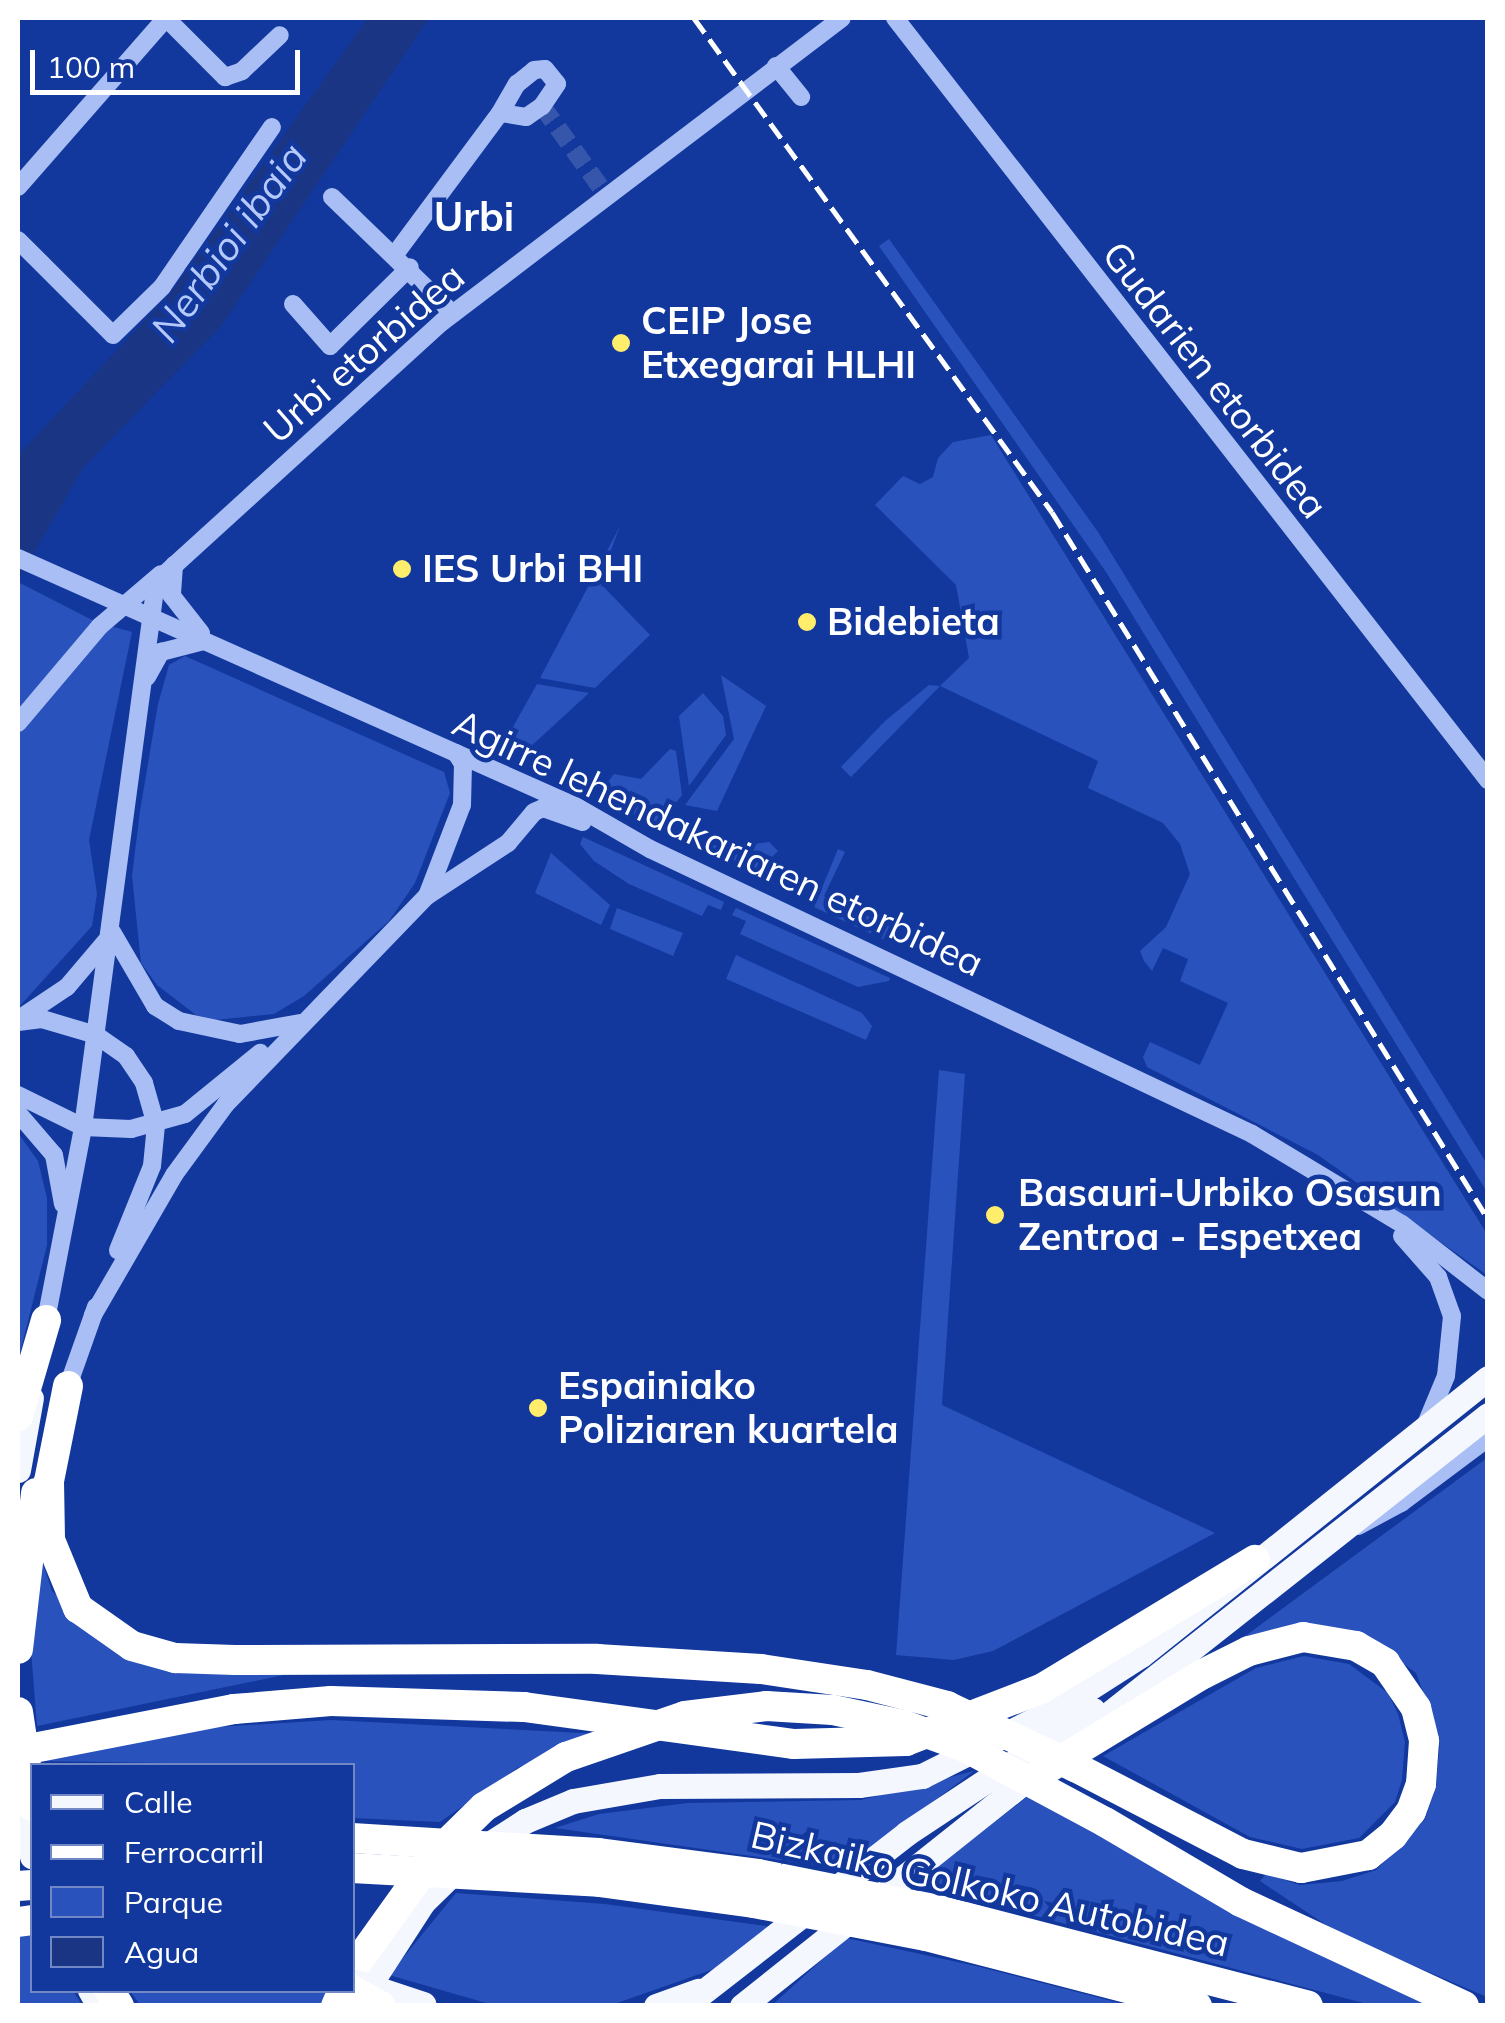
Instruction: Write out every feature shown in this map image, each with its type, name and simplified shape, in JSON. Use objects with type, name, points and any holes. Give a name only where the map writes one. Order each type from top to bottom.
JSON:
[{"type":"highway","points":[[18,1416],[46,1320]]},
{"type":"highway","points":[[18,1649],[28,1535],[68,1386]]},
{"type":"highway","points":[[68,1386],[49,1481],[50,1540],[78,1608],[132,1646],[175,1658],[597,1659],[761,1669],[867,1685],[947,1706],[1075,1767],[1243,1854],[1301,1868],[1368,1855],[1393,1835],[1412,1812],[1421,1784],[1424,1741],[1416,1708],[1385,1664],[1328,1638],[1287,1639],[1203,1674],[1015,1789]]},
{"type":"highway","points":[[30,1748],[234,1710],[388,1701],[580,1712],[794,1744],[906,1741],[1042,1689],[1256,1560]]},
{"type":"highway","points":[[30,1748],[218,1698],[322,1680],[597,1659]]},
{"type":"highway","points":[[18,1704],[30,1793]]},
{"type":"highway","points":[[355,1966],[433,1857],[484,1807],[566,1757],[685,1716],[766,1706],[833,1710],[904,1724],[966,1747],[1334,1949],[1464,2006]]},
{"type":"highway","points":[[1075,1767],[1334,1949]]},
{"type":"highway","name":"Bizkaiko Golkoko Autobidea","points":[[355,1838],[756,1888],[1308,2006]]},
{"type":"highway","name":"Bizkaiko Golkoko Autobidea","points":[[355,1868],[599,1867]]},
{"type":"highway","name":"Bizkaiko Golkoko Autobidea","points":[[932,1923],[1197,2006]]},
{"type":"highway","points":[[355,1992],[380,2006]]},
{"type":"main road","points":[[18,1470],[46,1320]]},
{"type":"main road","points":[[356,2006],[424,1902],[469,1857],[525,1821],[573,1801],[660,1786],[859,1785],[922,1776],[1058,1708],[1141,1655],[1488,1378]]},
{"type":"main road","points":[[742,2006],[1488,1415]]},
{"type":"main road","points":[[685,2006],[907,1834],[1206,1636]]},
{"type":"main road","points":[[18,1795],[30,1846]]},
{"type":"main road","points":[[355,1981],[427,2004]]},
{"type":"main road","points":[[656,2006],[713,1986]]},
{"type":"street","name":"Urbi etorbidea","points":[[63,1245],[111,932],[156,582],[453,314],[842,18]]},
{"type":"street","name":"Gudarien etorbidea","points":[[895,18],[1488,780]]},
{"type":"street","points":[[18,186],[167,19],[226,77],[242,71],[280,34]]},
{"type":"street","points":[[776,66],[801,97]]},
{"type":"street","points":[[396,252],[500,113]]},
{"type":"street","points":[[18,240],[113,335],[162,287],[272,127]]},
{"type":"street","points":[[332,197],[396,252],[453,314]]},
{"type":"street","points":[[293,304],[330,346],[410,268]]},
{"type":"street","name":"Agirre lehendakariaren etorbidea","points":[[18,558],[526,784],[650,849],[1252,1134],[1376,1212],[1402,1224],[1488,1291]]},
{"type":"street","name":"Urbi etorbidea","points":[[18,723],[122,603],[174,565]]},
{"type":"street","points":[[174,565],[175,604],[210,641]]},
{"type":"street","points":[[140,688],[161,652],[210,641]]},
{"type":"street","points":[[426,896],[462,806],[463,764],[456,753]]},
{"type":"street","points":[[526,784],[534,812]]},
{"type":"street","points":[[93,1315],[174,1175],[226,1104],[295,1025],[426,896],[508,844],[534,812]]},
{"type":"street","points":[[534,812],[568,816],[650,849]]},
{"type":"street","points":[[18,1022],[67,987],[111,932],[155,1006],[179,1021],[240,1034],[295,1025]]},
{"type":"street","points":[[18,1022],[42,1018],[96,1034],[126,1056],[144,1084],[156,1125],[148,1179],[68,1386]]},
{"type":"street","points":[[18,1094],[83,1127],[156,1125],[212,1094],[295,1025]]},
{"type":"street","points":[[18,1113],[54,1155],[63,1196],[63,1245],[46,1320]]},
{"type":"street","name":"Agirre lehendakariaren etorbidea","points":[[1376,1212],[1430,1266],[1452,1316],[1446,1376],[1424,1428]]},
{"type":"street","points":[[1338,1532],[1401,1504],[1488,1438]]},
{"type":"green space","points":[[889,239],[1098,532],[1487,1164],[1487,1192],[1106,572],[879,246]]},
{"type":"green space","points":[[991,435],[1487,1234],[1487,1275],[1318,1155],[1147,1067],[1143,1057],[1150,1042],[1200,1065],[1228,1003],[1180,981],[1188,959],[1163,948],[1152,971],[1140,951],[1166,927],[1190,874],[1180,844],[1163,823],[1088,788],[1098,761],[940,686],[969,658],[956,585],[875,505],[903,476],[920,484],[933,477],[938,458],[953,442]]},
{"type":"green space","points":[[620,526],[599,582],[650,635],[595,688],[540,678]]},
{"type":"green space","points":[[18,582],[96,622],[132,632],[89,840],[97,894],[92,926],[18,1008]]},
{"type":"green space","points":[[185,656],[444,772],[450,793],[415,883],[389,921],[304,996],[274,1014],[215,1020],[196,1015],[157,985],[141,963],[132,876],[140,811],[158,704],[169,665]]},
{"type":"green space","points":[[721,675],[766,706],[717,811],[685,805],[734,739]]},
{"type":"green space","points":[[537,684],[589,693],[528,749],[508,746],[505,741]]},
{"type":"green space","points":[[929,685],[940,686],[851,777],[841,767],[885,721]]},
{"type":"green space","points":[[703,693],[723,716],[726,735],[689,786],[679,716]]},
{"type":"green space","points":[[670,749],[676,751],[682,795],[658,825],[596,797],[614,774],[641,779]]},
{"type":"green space","points":[[688,824],[698,827],[700,839],[741,856],[746,845],[769,842],[778,851],[758,871],[679,835]]},
{"type":"green space","points":[[583,837],[724,902],[721,910],[708,905],[702,916],[629,884],[594,861],[580,844]]},
{"type":"green space","points":[[838,849],[845,852],[824,896],[900,931],[893,944],[814,907]]},
{"type":"green space","points":[[551,853],[610,905],[601,925],[535,893]]},
{"type":"green space","points":[[617,908],[683,933],[673,956],[610,929]]},
{"type":"green space","points":[[736,908],[890,978],[889,981],[858,987],[740,934],[746,921],[732,915]]},
{"type":"green space","points":[[736,955],[862,1013],[872,1026],[866,1040],[726,979]]},
{"type":"green space","points":[[939,1070],[965,1074],[942,1405],[1215,1533],[993,1651],[954,1660],[896,1655]]},
{"type":"green space","points":[[18,1133],[38,1161],[47,1198],[47,1245],[18,1361]]},
{"type":"green space","points":[[1487,1458],[1487,1997],[1340,1934],[1260,1881],[1266,1874],[1300,1885],[1342,1881],[1376,1870],[1425,1819],[1436,1787],[1440,1739],[1416,1673],[1362,1632],[1303,1622],[1244,1637]]},
{"type":"green space","points":[[37,1545],[52,1591],[102,1639],[308,1670],[37,1726],[30,1637]]},
{"type":"green space","points":[[1304,1656],[1349,1664],[1388,1693],[1398,1714],[1405,1742],[1402,1780],[1395,1802],[1359,1838],[1302,1849],[1250,1837],[1103,1756],[1256,1668]]},
{"type":"green space","points":[[331,1720],[601,1734],[517,1768],[440,1822],[355,1818],[355,1763],[40,1761],[215,1727]]},
{"type":"green space","points":[[974,1771],[843,1869],[555,1828],[599,1814],[688,1803],[861,1800]]},
{"type":"green space","points":[[1032,1793],[1442,2005],[1371,2005],[915,1884]]},
{"type":"green space","points":[[456,1893],[605,1904],[773,1927],[714,1969],[617,2003],[493,2005],[389,1975]]},
{"type":"green space","points":[[30,1932],[30,1993],[74,1993],[82,2005],[18,2005],[18,1934]]},
{"type":"green space","points":[[846,1938],[976,1966],[1127,2005],[771,2006]]},
{"type":"green space","points":[[131,1993],[326,1993],[321,2005],[141,2006]]},
{"type":"water","name":"Nerbioi ibaia","points":[[368,18],[429,18],[222,325],[83,468],[18,580],[18,455],[169,295]]},
{"type":"tunnel","points":[[542,106],[607,196]]},
{"type":"railway","points":[[694,18],[1052,512],[1488,1219]]},
{"type":"place","name":"CEIP Jose Etxegarai HLHI","points":[[621,343]]},
{"type":"place","name":"IES Urbi BHI","points":[[402,569]]},
{"type":"place","name":"Bidebieta","points":[[807,622]]},
{"type":"place","name":"Basauri-Urbiko Osasun Zentroa - Espetxea","points":[[995,1215]]},
{"type":"place","name":"Espainiako Poliziaren kuartela","points":[[538,1408]]},
{"type":"district","name":"Urbi","points":[[474,216]]}]
